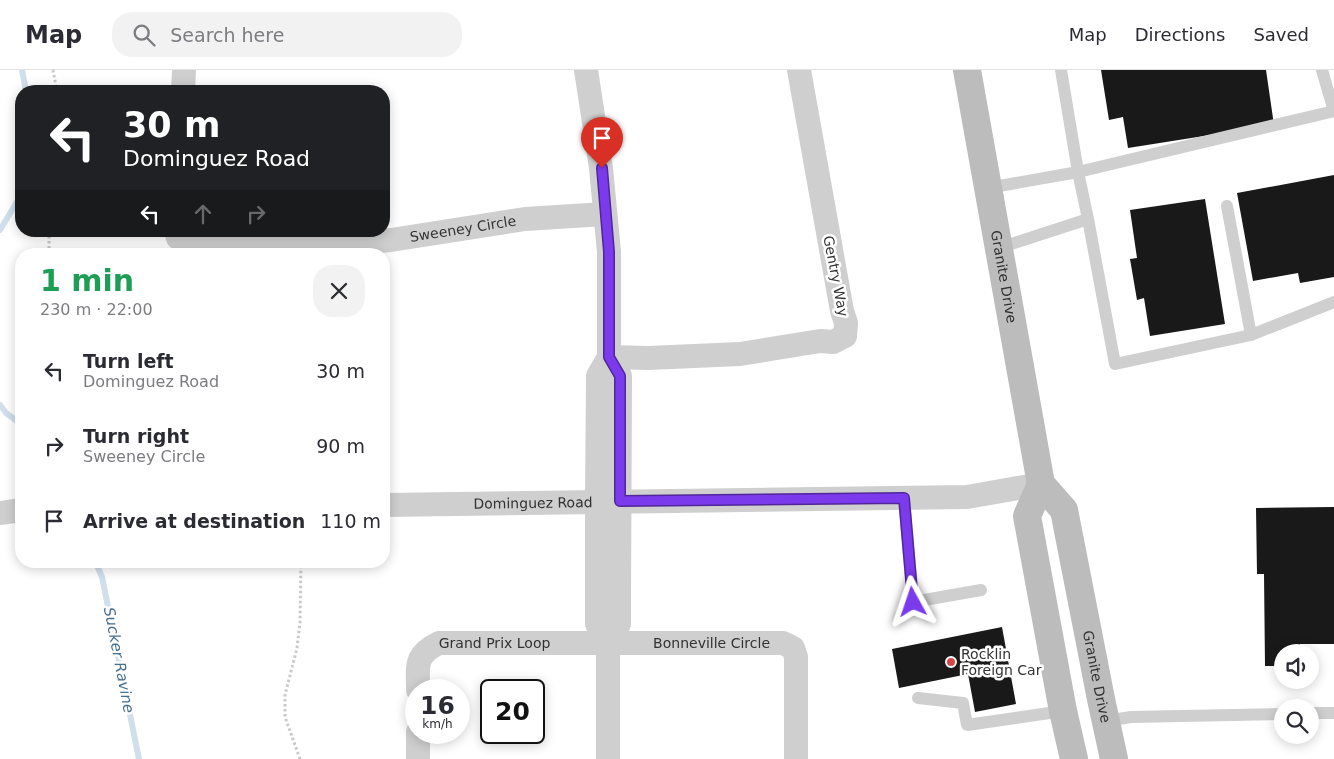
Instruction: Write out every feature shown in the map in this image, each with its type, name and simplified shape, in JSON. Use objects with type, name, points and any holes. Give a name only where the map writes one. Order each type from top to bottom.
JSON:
[{"type":"street","points":[[183,85],[184,70]]},
{"type":"street","points":[[586,70],[602,168],[609,252],[609,357],[598,376],[608,501],[597,624],[608,643],[608,759]]},
{"type":"street","name":"Gentry Way","points":[[609,357],[648,358],[740,354],[820,342],[834,342],[845,336],[846,323],[842,311],[798,70]]},
{"type":"street","name":"Granite Drive","points":[[967,70],[1041,484],[1064,510],[1114,759]]},
{"type":"street","name":"Sweeney Circle","points":[[178,237],[190,242],[344,244],[392,240],[525,219],[605,214]]},
{"type":"street","points":[[1041,484],[1027,516],[1063,711],[1074,759]]},
{"type":"street","name":"Dominguez Road","points":[[390,505],[967,497],[1041,484]]},
{"type":"street","points":[[0,513],[15,511]]},
{"type":"street","name":"Grand Prix Loop","points":[[418,679],[418,663],[426,649],[439,643],[608,643]]},
{"type":"street","name":"Bonneville Circle","points":[[608,643],[783,643],[793,648],[796,658],[796,759]]},
{"type":"street","points":[[418,744],[418,759]]},
{"type":"lane","points":[[1061,70],[1078,172],[1115,364],[1251,335],[1334,302]]},
{"type":"lane","points":[[988,188],[1078,172],[1334,111],[1322,70]]},
{"type":"lane","points":[[1226,206],[1251,335]]},
{"type":"lane","points":[[999,248],[1088,219]]},
{"type":"lane","points":[[904,498],[913,602],[981,590]]},
{"type":"lane","points":[[918,698],[963,702],[967,725],[1063,711]]},
{"type":"lane","points":[[1319,713],[1334,713]]},
{"type":"lane","points":[[1106,721],[1131,717],[1274,714]]},
{"type":"path","points":[[53,70],[56,85]]},
{"type":"path","points":[[300,759],[285,717],[285,695],[297,648],[300,622],[301,568]]},
{"type":"building","points":[[1101,70],[1266,70],[1274,125],[1128,148],[1123,117],[1109,120]]},
{"type":"building","points":[[1334,175],[1334,277],[1300,283],[1298,273],[1253,281],[1237,193]]},
{"type":"building","points":[[1205,199],[1225,324],[1150,336],[1144,298],[1137,300],[1130,259],[1137,258],[1130,210]]},
{"type":"building","points":[[1334,507],[1334,644],[1274,644],[1274,666],[1265,666],[1264,574],[1257,574],[1256,508]]},
{"type":"building","name":"Rocklin Foreign Car","points":[[1002,627],[1016,704],[975,712],[968,674],[899,688],[892,649]]},
{"type":"waterway","name":"Sucker Ravine","points":[[22,70],[25,85]]},
{"type":"waterway","name":"Sucker Ravine","points":[[0,230],[15,205]]},
{"type":"waterway","name":"Sucker Ravine","points":[[0,405],[6,413],[15,420]]},
{"type":"waterway","name":"Sucker Ravine","points":[[98,568],[102,577],[139,759]]},
{"type":"place","name":"Rocklin Foreign Car","points":[[951,662]]},
{"type":"route","points":[[602,168],[609,252],[609,357],[620,376],[620,501],[904,498],[913,602]]}]
